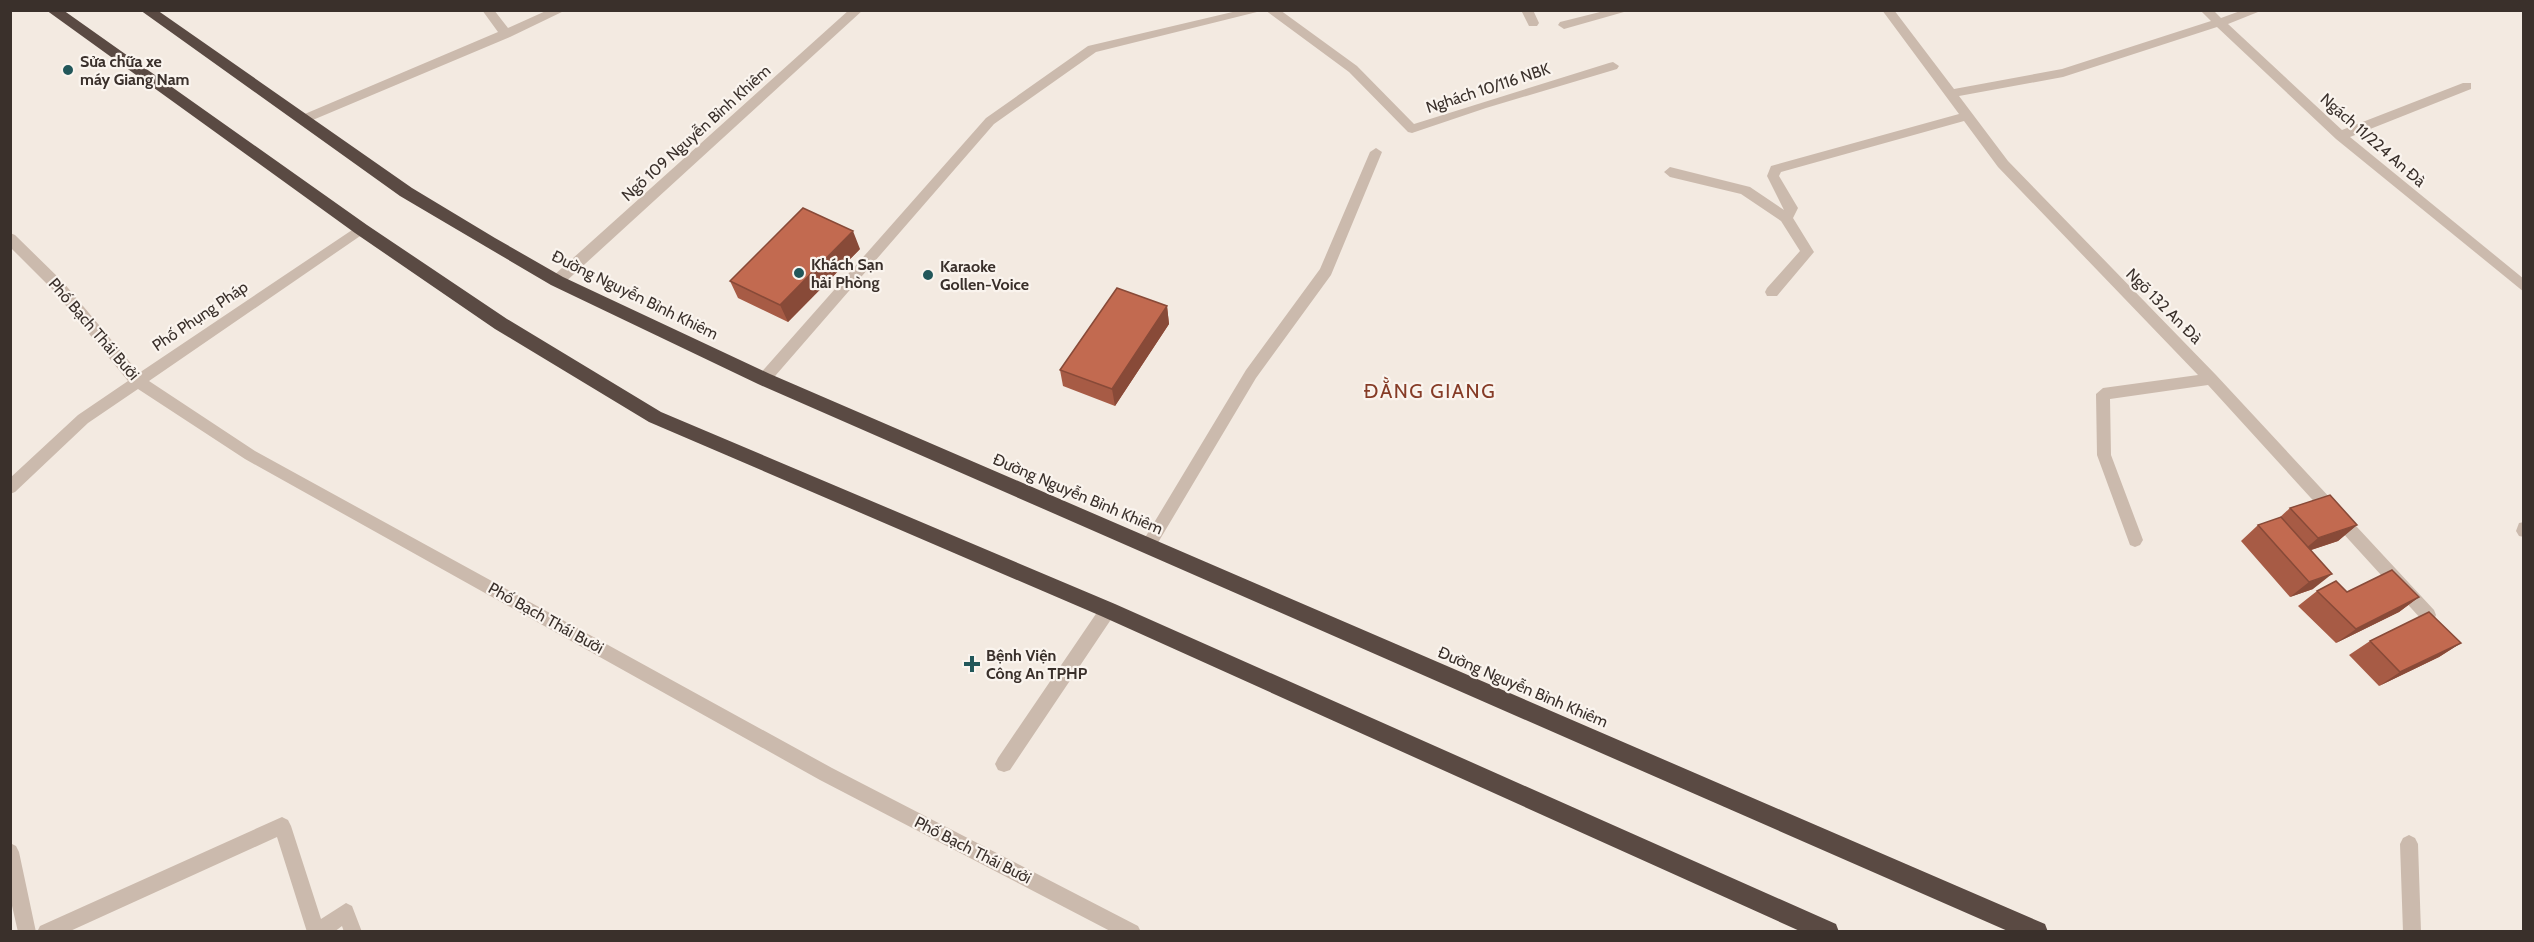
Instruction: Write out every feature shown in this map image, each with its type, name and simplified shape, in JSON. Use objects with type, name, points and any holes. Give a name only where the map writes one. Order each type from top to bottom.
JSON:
[{"type":"highway","points":[[53,10],[361,229],[501,324],[655,417],[1108,610],[1828,932]]},
{"type":"highway","name":"Đường Nguyễn Bỉnh Khiêm","points":[[147,10],[406,192],[557,281],[764,379],[2037,932]]},
{"type":"street","points":[[488,10],[506,34]]},
{"type":"street","points":[[304,119],[560,10]]},
{"type":"street","name":"Ngõ 109 Nguyễn Bỉnh Khiêm","points":[[557,281],[857,10]]},
{"type":"street","points":[[764,379],[990,121],[1092,49],[1259,10]]},
{"type":"street","name":"Nghách 10/116 NBK","points":[[1270,10],[1353,69],[1412,129],[1482,105],[1613,66]]},
{"type":"street","points":[[1527,10],[1533,23]]},
{"type":"street","points":[[1564,25],[1625,10]]},
{"type":"street","name":"Ngõ 132 An Đà","points":[[1888,10],[2003,164],[2211,379],[2428,615]]},
{"type":"street","name":"Ngách 11/224 An Đà","points":[[2206,10],[2340,136],[2523,287]]},
{"type":"street","points":[[1950,94],[2063,73],[2257,10]]},
{"type":"street","points":[[2340,136],[2467,86]]},
{"type":"street","points":[[1786,218],[1791,207],[1773,176],[1776,169],[1967,116]]},
{"type":"street","points":[[1148,546],[1251,374],[1326,271],[1376,152]]},
{"type":"street","points":[[1670,172],[1745,190],[1786,218],[1807,252],[1772,292]]},
{"type":"street","name":"Phố Phụng Pháp","points":[[10,488],[82,419],[361,229]]},
{"type":"street","name":"Phố Bạch Thái Bưởi","points":[[10,238],[58,286],[138,381],[250,456],[826,774],[1132,932]]},
{"type":"street","points":[[2135,540],[2104,455],[2103,394],[2211,379]]},
{"type":"street","points":[[1004,764],[1108,610]]},
{"type":"street","points":[[46,932],[282,826],[317,932],[346,912],[353,932]]},
{"type":"street","points":[[2409,844],[2412,932]]},
{"type":"street","points":[[10,852],[27,932]]},
{"type":"building","points":[[803,208],[853,231],[780,305],[730,281]]},
{"type":"building","points":[[1117,288],[1167,306],[1112,389],[1060,370]]},
{"type":"building","points":[[2330,495],[2357,525],[2318,538],[2290,508]]},
{"type":"building","points":[[2281,517],[2332,574],[2309,582],[2258,525]]},
{"type":"building","points":[[2392,570],[2419,597],[2356,629],[2317,591],[2336,581],[2347,592]]},
{"type":"building","points":[[2429,612],[2461,643],[2400,672],[2370,641]]},
{"type":"place","name":"Sửa chữa xe máy Giang Nam","points":[[68,70]]},
{"type":"place","name":"Khách Sạn hải Phòng","points":[[799,273]]},
{"type":"place","name":"Karaoke Gollen-Voice","points":[[928,275]]},
{"type":"place","name":"Bệnh Viện Công An TPHP","points":[[972,664]]},
{"type":"district","name":"ĐẰNG GIANG","points":[[1430,391]]}]
